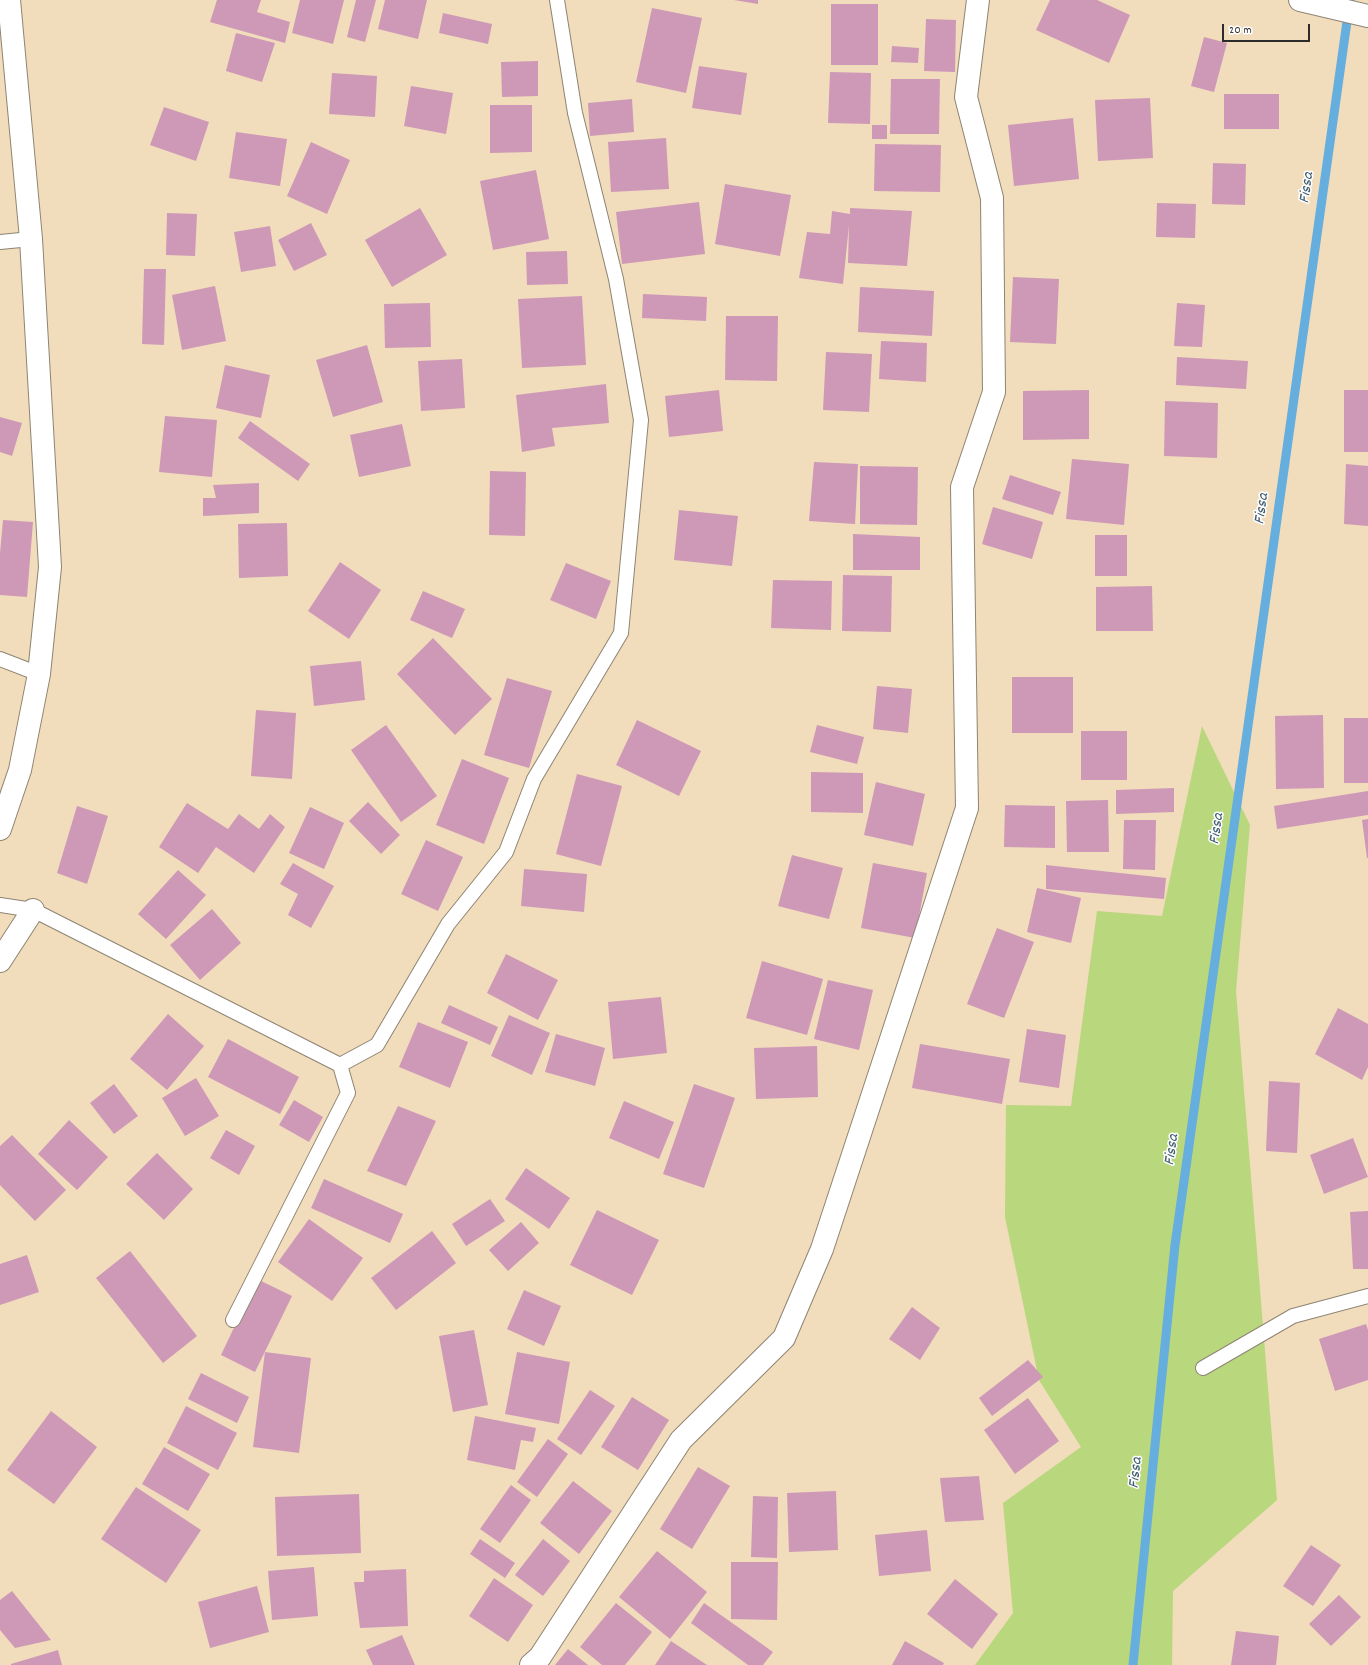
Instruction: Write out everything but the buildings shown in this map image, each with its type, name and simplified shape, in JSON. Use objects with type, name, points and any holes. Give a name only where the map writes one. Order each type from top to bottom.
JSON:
[{"type":"street","points":[[0,829],[20,770],[39,674],[50,568],[31,239],[9,0]]},
{"type":"street","points":[[531,1665],[540,1657],[681,1440],[784,1338],[822,1249],[967,808],[962,487],[994,392],[992,198],[966,97],[978,0]]},
{"type":"street","points":[[1300,0],[1365,15]]},
{"type":"street","points":[[0,961],[33,910]]},
{"type":"lane","points":[[340,1065],[377,1045],[448,924],[506,852],[534,779],[621,632],[641,420],[616,279],[575,113],[557,0]]},
{"type":"lane","points":[[0,242],[31,239]]},
{"type":"lane","points":[[0,659],[39,674]]},
{"type":"lane","points":[[0,905],[33,910],[340,1065],[348,1093],[233,1320]]},
{"type":"lane","points":[[1203,1368],[1293,1316],[1368,1296]]},
{"type":"green space","points":[[1202,726],[1250,825],[1236,991],[1277,1500],[1173,1591],[1172,1665],[975,1665],[1013,1613],[1003,1503],[1081,1447],[1039,1380],[1005,1217],[1006,1105],[1071,1106],[1097,911],[1162,916]]},
{"type":"waterway","name":"Fissa","points":[[1133,1665],[1175,1245],[1350,0]]}]
